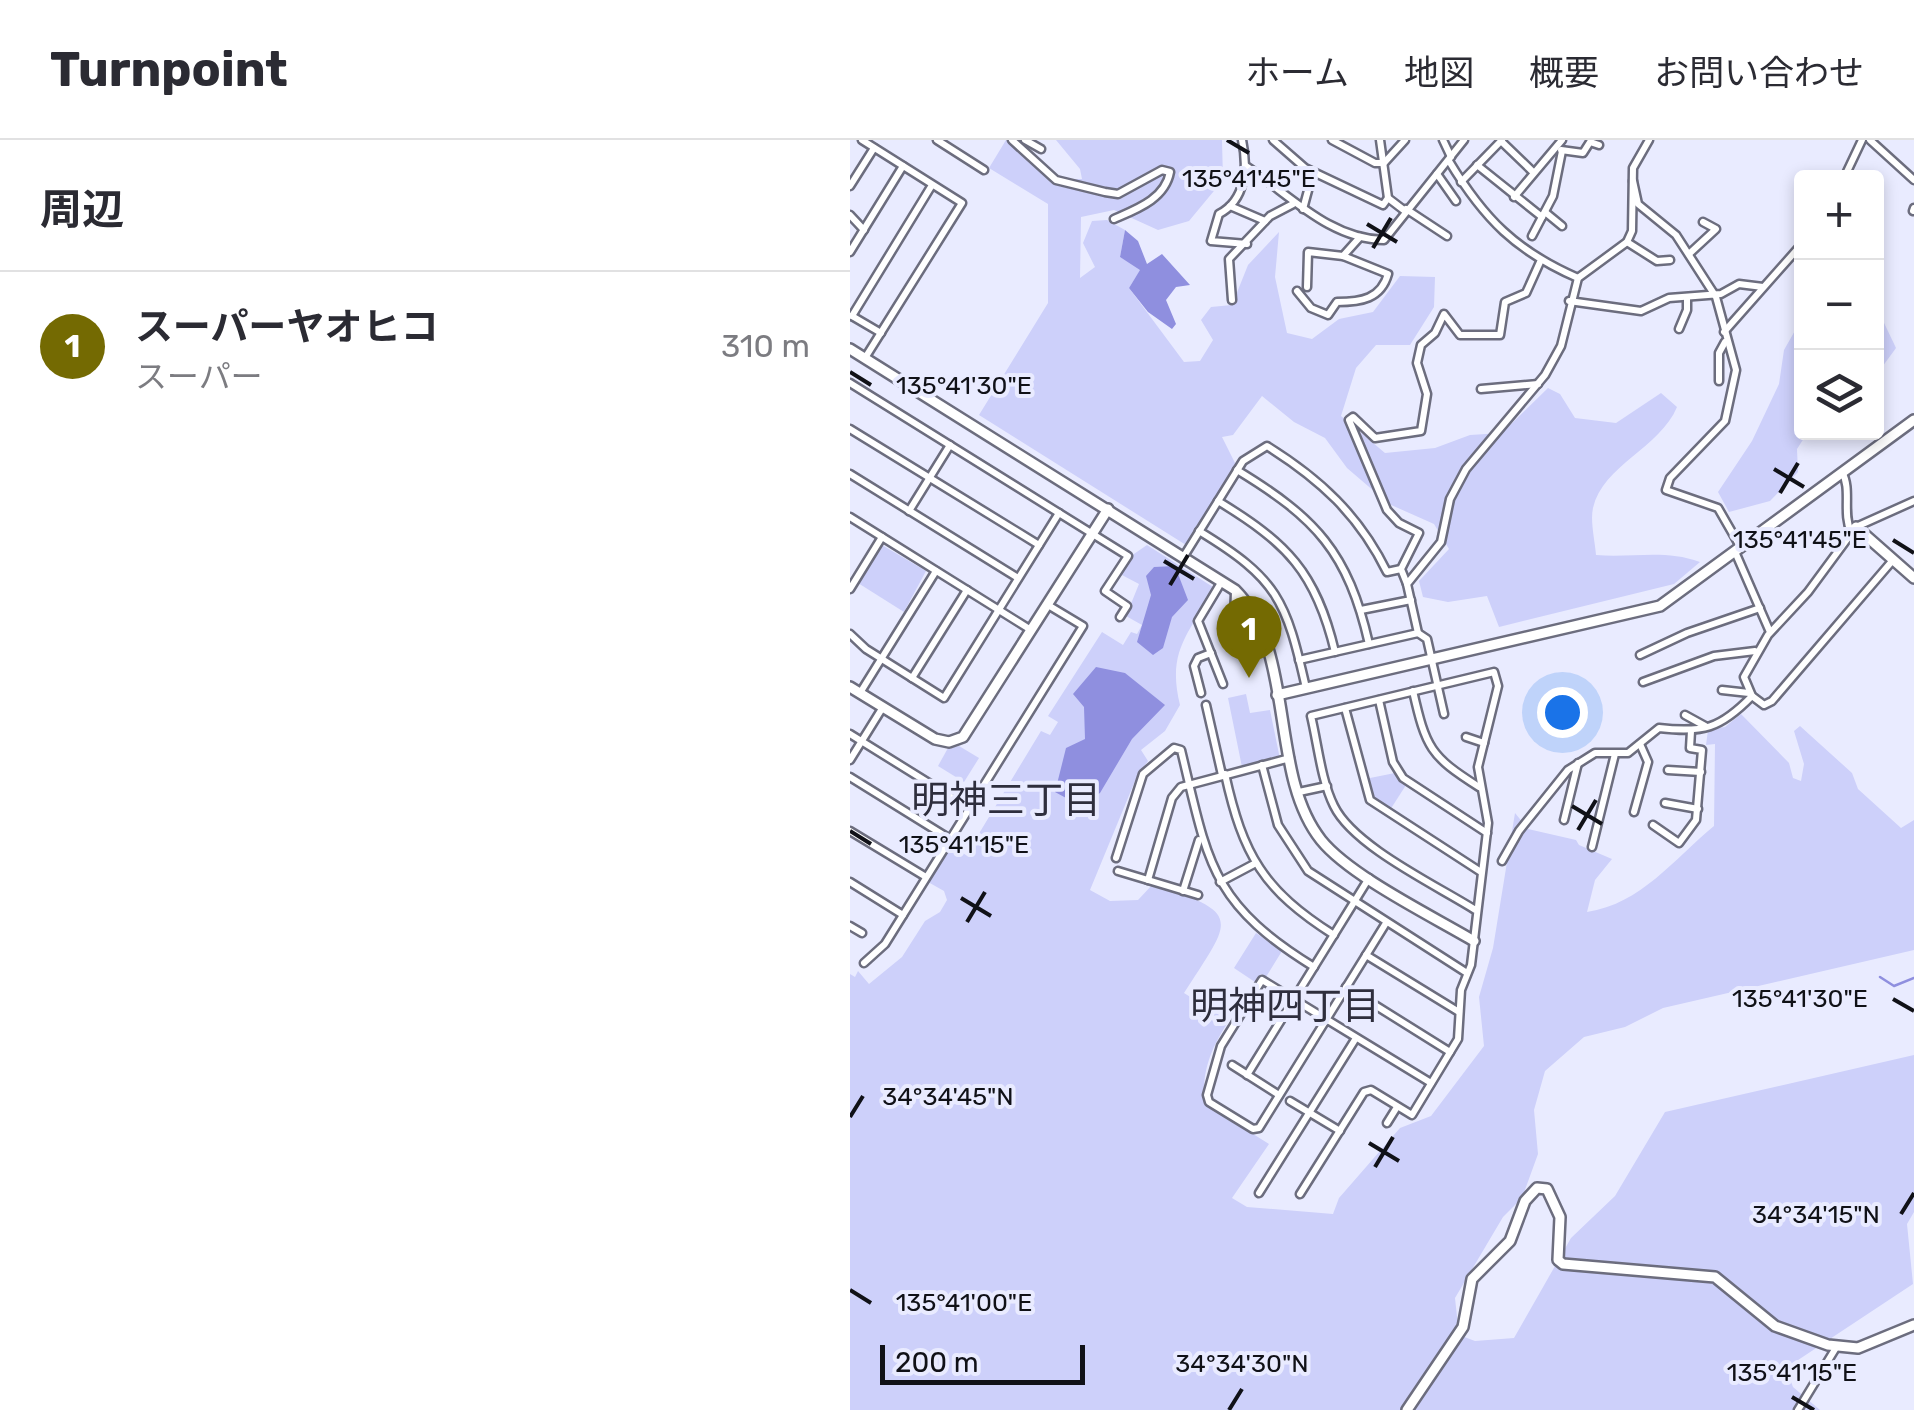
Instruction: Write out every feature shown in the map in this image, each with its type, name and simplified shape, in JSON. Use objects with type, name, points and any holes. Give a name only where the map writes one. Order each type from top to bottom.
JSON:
[{"type":"street","points":[[862,140],[962,202],[866,358]]},
{"type":"street","points":[[937,140],[984,170]]},
{"type":"street","points":[[1012,140],[1056,180],[1105,192],[1118,194],[1162,170],[1170,172],[1164,188],[1150,202],[1114,219]]},
{"type":"street","points":[[1026,140],[1041,150]]},
{"type":"street","points":[[1242,140],[1246,166],[1230,206],[1219,214],[1211,241],[1246,244]]},
{"type":"street","points":[[1273,140],[1313,172],[1383,205],[1388,198],[1380,140]]},
{"type":"street","points":[[1332,140],[1375,163],[1384,163],[1405,140]]},
{"type":"street","points":[[1443,140],[1461,182],[1505,232],[1540,262],[1578,278]]},
{"type":"street","points":[[1246,166],[1303,209],[1360,236],[1384,240],[1464,140]]},
{"type":"street","points":[[1461,182],[1501,140],[1532,171]]},
{"type":"street","points":[[1546,140],[1582,153],[1590,142],[1598,145]]},
{"type":"street","points":[[1407,584],[1441,542],[1450,500],[1466,469],[1539,384],[1561,346],[1578,278],[1628,242],[1632,231],[1631,177],[1648,140]]},
{"type":"street","points":[[1848,170],[1862,140]]},
{"type":"street","points":[[1870,140],[1914,180]]},
{"type":"street","points":[[1514,197],[1532,171],[1559,146]]},
{"type":"street","points":[[1532,236],[1558,185],[1559,146]]},
{"type":"street","points":[[850,186],[874,148]]},
{"type":"street","points":[[850,252],[903,166]]},
{"type":"street","points":[[1477,166],[1514,197],[1562,226]]},
{"type":"street","points":[[1303,209],[1313,172]]},
{"type":"street","points":[[1437,174],[1456,202]]},
{"type":"street","points":[[1631,177],[1638,204],[1672,231],[1722,308],[1724,337],[1736,370],[1728,414],[1666,486],[1672,496],[1718,508],[1770,632]]},
{"type":"street","points":[[881,333],[851,315],[932,184]]},
{"type":"street","points":[[1388,198],[1447,236]]},
{"type":"street","points":[[1232,300],[1230,259],[1265,221],[1294,204]]},
{"type":"street","points":[[1230,206],[1265,221]]},
{"type":"street","points":[[850,216],[864,230]]},
{"type":"street","points":[[1689,254],[1716,229],[1703,222]]},
{"type":"street","points":[[1342,256],[1360,236]]},
{"type":"street","points":[[1628,242],[1657,260],[1670,260]]},
{"type":"street","points":[[1297,290],[1311,308],[1328,315],[1338,302],[1361,301],[1382,289],[1388,274],[1342,256],[1308,252],[1308,287]]},
{"type":"street","points":[[1719,381],[1718,353],[1724,337],[1794,253]]},
{"type":"street","points":[[1400,569],[1419,533],[1399,523],[1387,510],[1349,420],[1353,417],[1375,438],[1421,431],[1427,390],[1416,363],[1423,342],[1444,314],[1460,335],[1500,334],[1505,302],[1526,293],[1540,262]]},
{"type":"street","points":[[1570,300],[1640,311],[1663,300],[1721,294],[1739,284],[1763,287]]},
{"type":"street","points":[[1679,329],[1688,310],[1686,298]]},
{"type":"street","points":[[850,348],[1235,590],[1250,609],[1266,650],[1299,792],[1308,821],[1322,842],[1370,877],[1474,941]]},
{"type":"street","points":[[850,383],[1128,556],[1104,592],[1127,606],[1120,617]]},
{"type":"street","points":[[1481,389],[1539,384]]},
{"type":"street","points":[[1276,695],[1648,611],[1682,595],[1914,420]]},
{"type":"street","points":[[850,429],[1038,545]]},
{"type":"street","points":[[909,510],[950,445]]},
{"type":"street","points":[[1184,556],[1237,470],[1247,457],[1267,446],[1333,493],[1358,523],[1386,572],[1400,569]]},
{"type":"street","points":[[1237,470],[1286,501],[1322,534],[1348,574],[1368,644]]},
{"type":"street","points":[[1842,472],[1847,479],[1845,520],[1914,578]]},
{"type":"street","points":[[850,474],[1018,578]]},
{"type":"street","points":[[1218,501],[1265,530],[1294,557],[1321,601],[1335,652]]},
{"type":"street","points":[[1751,695],[1744,677],[1757,651],[1808,592],[1853,530],[1914,501]]},
{"type":"street","points":[[850,686],[939,741],[963,737],[1108,509]]},
{"type":"street","points":[[850,634],[881,659],[944,698],[1058,513]]},
{"type":"street","points":[[850,518],[1032,630]]},
{"type":"street","points":[[1199,532],[1250,563],[1266,580],[1286,612],[1306,688]]},
{"type":"street","points":[[850,589],[882,537]]},
{"type":"street","points":[[1722,690],[1751,695],[1764,705],[1772,701],[1893,560]]},
{"type":"street","points":[[1400,569],[1418,633],[1426,639],[1444,714]]},
{"type":"street","points":[[860,693],[936,570]]},
{"type":"street","points":[[1223,580],[1198,621],[1223,684]]},
{"type":"street","points":[[912,678],[967,590]]},
{"type":"street","points":[[1235,590],[1234,616],[1246,647],[1266,650]]},
{"type":"street","points":[[1361,610],[1411,600]]},
{"type":"street","points":[[864,962],[884,944],[903,915],[1082,626],[1048,605]]},
{"type":"street","points":[[1640,656],[1687,633],[1760,608]]},
{"type":"street","points":[[1234,616],[1250,609]]},
{"type":"street","points":[[1300,660],[1418,633]]},
{"type":"street","points":[[1644,682],[1714,656],[1757,651]]},
{"type":"street","points":[[1200,693],[1194,666],[1198,658],[1211,652]]},
{"type":"street","points":[[1300,1194],[1364,1092],[1372,1090],[1412,1115],[1458,1040],[1459,1012],[1474,941],[1488,814],[1478,768],[1497,702],[1494,672],[1311,716],[1335,810],[1352,831],[1477,910]]},
{"type":"street","points":[[1413,692],[1425,742],[1433,756],[1480,788]]},
{"type":"street","points":[[1502,861],[1552,787],[1578,762],[1594,753],[1628,753],[1659,728],[1692,731],[1729,720],[1751,695]]},
{"type":"street","points":[[1380,700],[1394,762],[1402,778],[1486,833]]},
{"type":"street","points":[[1206,705],[1236,821],[1254,864],[1284,900],[1334,935]]},
{"type":"street","points":[[850,760],[882,707]]},
{"type":"street","points":[[1345,708],[1370,800],[1482,872]]},
{"type":"street","points":[[1684,715],[1706,727]]},
{"type":"street","points":[[1653,825],[1679,844],[1696,820],[1702,750],[1690,748],[1692,731]]},
{"type":"street","points":[[850,734],[969,808]]},
{"type":"street","points":[[1466,737],[1484,743]]},
{"type":"street","points":[[1634,812],[1648,762],[1640,744]]},
{"type":"street","points":[[1116,858],[1140,780],[1150,766],[1174,748],[1181,750],[1200,836],[1220,882],[1259,932],[1314,967]]},
{"type":"street","points":[[1592,847],[1615,754]]},
{"type":"street","points":[[1148,880],[1172,798],[1188,783],[1291,758]]},
{"type":"street","points":[[1564,820],[1578,762]]},
{"type":"street","points":[[1262,765],[1275,816],[1293,853],[1315,877],[1467,973]]},
{"type":"street","points":[[1668,770],[1701,772]]},
{"type":"street","points":[[850,777],[950,839]]},
{"type":"street","points":[[1299,792],[1327,786]]},
{"type":"street","points":[[1665,803],[1698,810]]},
{"type":"street","points":[[850,830],[926,878]]},
{"type":"street","points":[[1184,891],[1200,836]]},
{"type":"street","points":[[1220,882],[1254,864]]},
{"type":"street","points":[[1118,871],[1198,896]]},
{"type":"street","points":[[1247,1074],[1370,877]]},
{"type":"street","points":[[850,882],[903,915]]},
{"type":"street","points":[[1386,922],[1366,955],[1326,1019],[1279,1094],[1259,1128],[1253,1129],[1209,1102],[1207,1095],[1220,1046],[1262,980],[1294,999],[1326,1019],[1356,1038],[1431,1084]]},
{"type":"street","points":[[850,926],[862,934]]},
{"type":"street","points":[[1366,955],[1459,1012]]},
{"type":"street","points":[[1346,987],[1450,1052]]},
{"type":"street","points":[[1260,1194],[1356,1038]]},
{"type":"street","points":[[1232,1065],[1279,1094]]},
{"type":"street","points":[[1290,1102],[1340,1131]]},
{"type":"street","points":[[1388,1123],[1398,1106]]},
{"type":"street","points":[[1406,1410],[1463,1327],[1472,1279],[1510,1241],[1526,1201],[1537,1188],[1547,1189],[1558,1208],[1558,1260],[1562,1264],[1715,1277],[1775,1326],[1837,1346],[1877,1343],[1914,1324]]},
{"type":"street","points":[[1798,1410],[1837,1346]]},
{"type":"shaded area","points":[[1006,140],[1061,187],[1064,179],[1082,179],[1080,169],[1056,140],[1222,140],[1223,180],[1189,221],[1158,230],[1114,210],[1081,217],[1080,278],[1095,267],[1083,243],[1092,221],[1107,220],[1125,230],[1120,257],[1141,269],[1129,288],[1184,362],[1200,361],[1213,340],[1201,320],[1211,307],[1232,305],[1248,265],[1279,232],[1275,277],[1287,333],[1312,339],[1339,319],[1373,312],[1400,276],[1435,277],[1434,307],[1410,345],[1376,345],[1356,368],[1341,416],[1385,453],[1435,448],[1470,435],[1502,433],[1548,388],[1560,394],[1575,418],[1616,423],[1661,393],[1677,407],[1669,421],[1619,468],[1599,493],[1592,513],[1596,555],[1661,555],[1700,562],[1674,584],[1499,627],[1487,596],[1448,602],[1423,597],[1419,581],[1449,549],[1434,524],[1389,504],[1347,468],[1325,438],[1294,422],[1262,396],[1233,435],[1222,437],[1236,465],[1186,545],[979,415],[1048,303],[1048,204],[989,168]]},
{"type":"shaded area","points":[[1884,323],[1896,348],[1884,364]]},
{"type":"shaded area","points":[[1794,332],[1794,440],[1803,440],[1797,449],[1798,472],[1770,501],[1729,512],[1718,492],[1752,441],[1779,384],[1784,350]]},
{"type":"shaded area","points":[[882,545],[926,571],[904,612],[858,583]]},
{"type":"shaded area","points":[[1147,545],[1213,587],[1178,655],[1176,685],[1180,705],[1165,731],[1141,750],[1148,761],[1137,776],[1090,890],[1110,901],[1138,900],[1153,884],[1203,903],[1221,922],[1212,949],[1184,993],[1229,1021],[1209,1061],[1204,1083],[1207,1105],[1269,1144],[1232,1198],[1247,1207],[1333,1214],[1339,1198],[1400,1128],[1431,1116],[1484,1046],[1479,997],[1493,948],[1515,813],[1528,829],[1576,840],[1579,845],[1612,859],[1595,880],[1587,912],[1624,900],[1656,878],[1714,826],[1715,744],[1706,745],[1708,730],[1725,727],[1741,714],[1789,763],[1793,778],[1801,781],[1804,764],[1794,731],[1800,726],[1852,773],[1858,789],[1901,828],[1914,820],[1914,950],[1663,1008],[1625,1027],[1584,1037],[1545,1071],[1534,1110],[1538,1154],[1522,1198],[1503,1217],[1455,1298],[1459,1335],[1475,1341],[1514,1338],[1571,1238],[1615,1196],[1665,1112],[1914,1055],[1914,1212],[1907,1224],[1913,1284],[1786,1368],[1793,1387],[1820,1410],[850,1410],[850,974],[855,977],[858,971],[869,984],[902,957],[925,921],[940,912],[947,900],[944,891],[928,882],[951,846],[966,855],[1041,731],[1050,735],[1058,722],[1048,716],[1102,632],[1123,645],[1131,632],[1137,634],[1142,625],[1126,616],[1139,584],[1120,574],[1131,556]]},
{"type":"shaded area","points":[[1246,694],[1250,713],[1270,710],[1280,759],[1242,767],[1228,698]]},
{"type":"shaded area","points":[[959,746],[979,758],[964,782],[938,766],[948,748]]},
{"type":"shaded area","points":[[1395,773],[1406,785],[1390,810],[1374,798],[1365,779]]},
{"type":"shaded area","points":[[1256,933],[1282,951],[1266,977],[1261,974],[1255,982],[1234,968]]},
{"type":"water","points":[[1125,230],[1138,241],[1147,264],[1162,254],[1190,285],[1176,287],[1166,300],[1176,324],[1172,329],[1148,312],[1129,288],[1140,270],[1120,257]]},
{"type":"water","points":[[1175,566],[1188,600],[1172,617],[1163,648],[1153,655],[1137,642],[1151,595],[1146,576],[1154,567]]},
{"type":"water","points":[[1096,667],[1125,673],[1165,705],[1132,739],[1100,793],[1079,805],[1055,792],[1066,748],[1085,739],[1084,707],[1073,694]]},
{"type":"waterway","points":[[1880,977],[1894,986],[1914,978]]},
{"type":"place","name":"スーパーヤオヒコ","points":[[1249,678]]},
{"type":"district","name":"明神三丁目","points":[[1006,800]]},
{"type":"district","name":"明神四丁目","points":[[1285,1006]]}]
